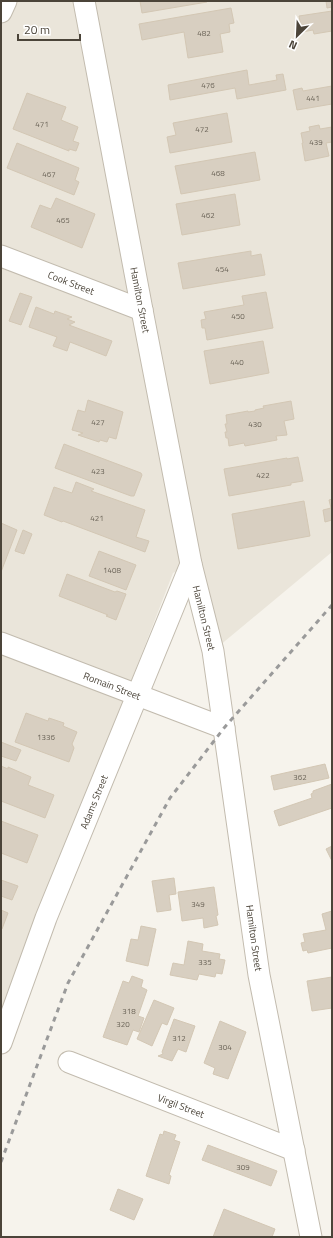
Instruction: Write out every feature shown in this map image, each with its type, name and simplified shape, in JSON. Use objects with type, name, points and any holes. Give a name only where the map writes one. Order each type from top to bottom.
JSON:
[{"type":"street","points":[[1,12],[6,1]]},
{"type":"street","name":"Hamilton Street","points":[[84,1],[191,564],[213,651],[259,975],[311,1237]]},
{"type":"street","name":"Cook Street","points":[[1,256],[142,310]]},
{"type":"street","name":"Adams Street","points":[[2,1040],[46,918],[191,564]]},
{"type":"street","name":"Romain Street","points":[[1,643],[224,728]]},
{"type":"street","name":"Virgil Street","points":[[69,1062],[294,1150]]},
{"type":"shaded area","points":[[1,1],[332,1],[332,552],[213,651],[191,564],[173,573],[1,1017]]},
{"type":"building","points":[[140,1],[207,1],[207,2],[142,13]]},
{"type":"building","points":[[326,1],[332,1],[332,7],[327,8]]},
{"type":"building","points":[[231,8],[234,23],[229,24],[230,32],[220,34],[223,52],[188,58],[184,32],[142,40],[139,24]]},
{"type":"building","points":[[332,11],[332,31],[314,34],[313,30],[302,32],[299,16]]},
{"type":"building","points":[[247,70],[249,85],[277,80],[276,75],[283,74],[286,90],[237,99],[235,88],[170,100],[168,85]]},
{"type":"building","points":[[332,86],[332,104],[297,110],[293,90],[302,88],[303,91]]},
{"type":"building","points":[[27,93],[66,107],[61,120],[78,127],[73,141],[79,143],[76,151],[69,149],[69,151],[13,129]]},
{"type":"building","points":[[227,113],[232,142],[170,153],[167,137],[176,135],[173,123]]},
{"type":"building","points":[[319,125],[320,129],[332,127],[332,142],[326,143],[329,156],[305,161],[301,133],[310,131],[309,127]]},
{"type":"building","points":[[17,143],[79,168],[75,180],[79,182],[74,195],[7,168]]},
{"type":"building","points":[[255,152],[260,180],[181,194],[175,166]]},
{"type":"building","points":[[235,194],[240,225],[182,235],[176,204]]},
{"type":"building","points":[[56,198],[95,214],[82,248],[31,227],[40,205],[51,209]]},
{"type":"building","points":[[251,251],[251,256],[261,254],[265,275],[183,289],[178,263]]},
{"type":"building","points":[[266,292],[273,328],[207,340],[205,328],[202,328],[201,320],[206,319],[204,312],[244,305],[242,296]]},
{"type":"building","points":[[20,293],[32,297],[21,325],[9,321]]},
{"type":"building","points":[[36,307],[54,314],[55,311],[72,317],[67,319],[75,322],[69,325],[112,341],[106,356],[70,342],[67,351],[53,346],[57,337],[29,327]]},
{"type":"building","points":[[263,341],[269,373],[210,384],[204,351]]},
{"type":"building","points":[[88,400],[123,412],[116,439],[109,437],[107,442],[100,440],[99,442],[78,435],[83,433],[72,430],[78,410],[85,412]]},
{"type":"building","points":[[291,401],[294,419],[284,421],[287,435],[276,436],[277,440],[245,446],[244,443],[229,446],[228,438],[226,438],[225,432],[227,432],[225,424],[227,424],[226,415],[255,411],[264,408],[263,406]]},
{"type":"building","points":[[64,444],[141,473],[142,475],[134,496],[55,468]]},
{"type":"building","points":[[298,457],[303,481],[291,483],[291,485],[229,496],[224,469]]},
{"type":"building","points":[[76,482],[94,489],[91,491],[145,510],[136,537],[149,541],[145,552],[44,515],[54,487],[72,493]]},
{"type":"building","points":[[332,499],[332,520],[325,522],[323,510],[331,508],[329,500]]},
{"type":"building","points":[[304,501],[310,536],[238,549],[232,514]]},
{"type":"building","points":[[1,523],[17,530],[1,572]]},
{"type":"building","points":[[23,530],[32,534],[24,554],[15,551]]},
{"type":"building","points":[[99,551],[136,565],[126,590],[89,576]]},
{"type":"building","points":[[67,574],[115,592],[117,591],[126,594],[116,620],[106,616],[108,615],[59,596]]},
{"type":"building","points":[[26,713],[48,721],[49,718],[64,723],[63,726],[77,732],[72,744],[74,748],[69,762],[15,742]]},
{"type":"building","points":[[1,742],[21,750],[16,761],[1,756]]},
{"type":"building","points":[[325,764],[329,778],[274,790],[271,776]]},
{"type":"building","points":[[1,766],[8,769],[8,767],[31,777],[28,785],[54,795],[45,818],[1,801]]},
{"type":"building","points":[[332,784],[332,808],[279,826],[274,811],[312,798],[311,794],[313,791]]},
{"type":"building","points":[[1,821],[38,835],[27,863],[1,853]]},
{"type":"building","points":[[332,846],[332,861],[326,849]]},
{"type":"building","points":[[174,878],[176,894],[169,895],[171,910],[157,912],[152,881]]},
{"type":"building","points":[[1,880],[18,886],[12,900],[1,896]]},
{"type":"building","points":[[214,887],[218,925],[204,928],[203,918],[182,921],[178,892]]},
{"type":"building","points":[[1,910],[8,913],[2,929],[1,928]]},
{"type":"building","points":[[332,911],[332,948],[308,953],[307,950],[303,951],[301,943],[305,942],[303,934],[326,930],[322,914]]},
{"type":"building","points":[[141,926],[156,929],[148,966],[126,961],[131,939],[138,940]]},
{"type":"building","points":[[188,941],[203,944],[202,951],[220,954],[219,959],[225,960],[222,974],[216,973],[215,977],[199,974],[197,980],[170,975],[173,963],[184,965]]},
{"type":"building","points":[[132,976],[143,980],[141,987],[147,990],[138,1016],[144,1018],[139,1032],[133,1030],[127,1045],[103,1037],[123,981],[129,983]]},
{"type":"building","points":[[332,977],[332,1008],[312,1011],[307,981]]},
{"type":"building","points":[[154,1000],[174,1008],[167,1025],[162,1023],[152,1046],[137,1039]]},
{"type":"building","points":[[174,1019],[195,1026],[186,1052],[178,1049],[172,1061],[158,1056],[163,1054],[162,1052]]},
{"type":"building","points":[[220,1021],[246,1032],[228,1079],[213,1074],[215,1068],[204,1063]]},
{"type":"building","points":[[164,1131],[176,1135],[174,1140],[180,1142],[169,1175],[171,1176],[169,1184],[146,1176],[160,1134],[163,1135]]},
{"type":"building","points":[[208,1145],[277,1171],[271,1186],[202,1160]]},
{"type":"building","points":[[118,1189],[143,1199],[134,1220],[110,1210]]},
{"type":"building","points":[[224,1209],[275,1229],[272,1237],[213,1237]]},
{"type":"railway","points":[[1,1162],[68,983],[170,798],[224,728],[332,605]]}]
